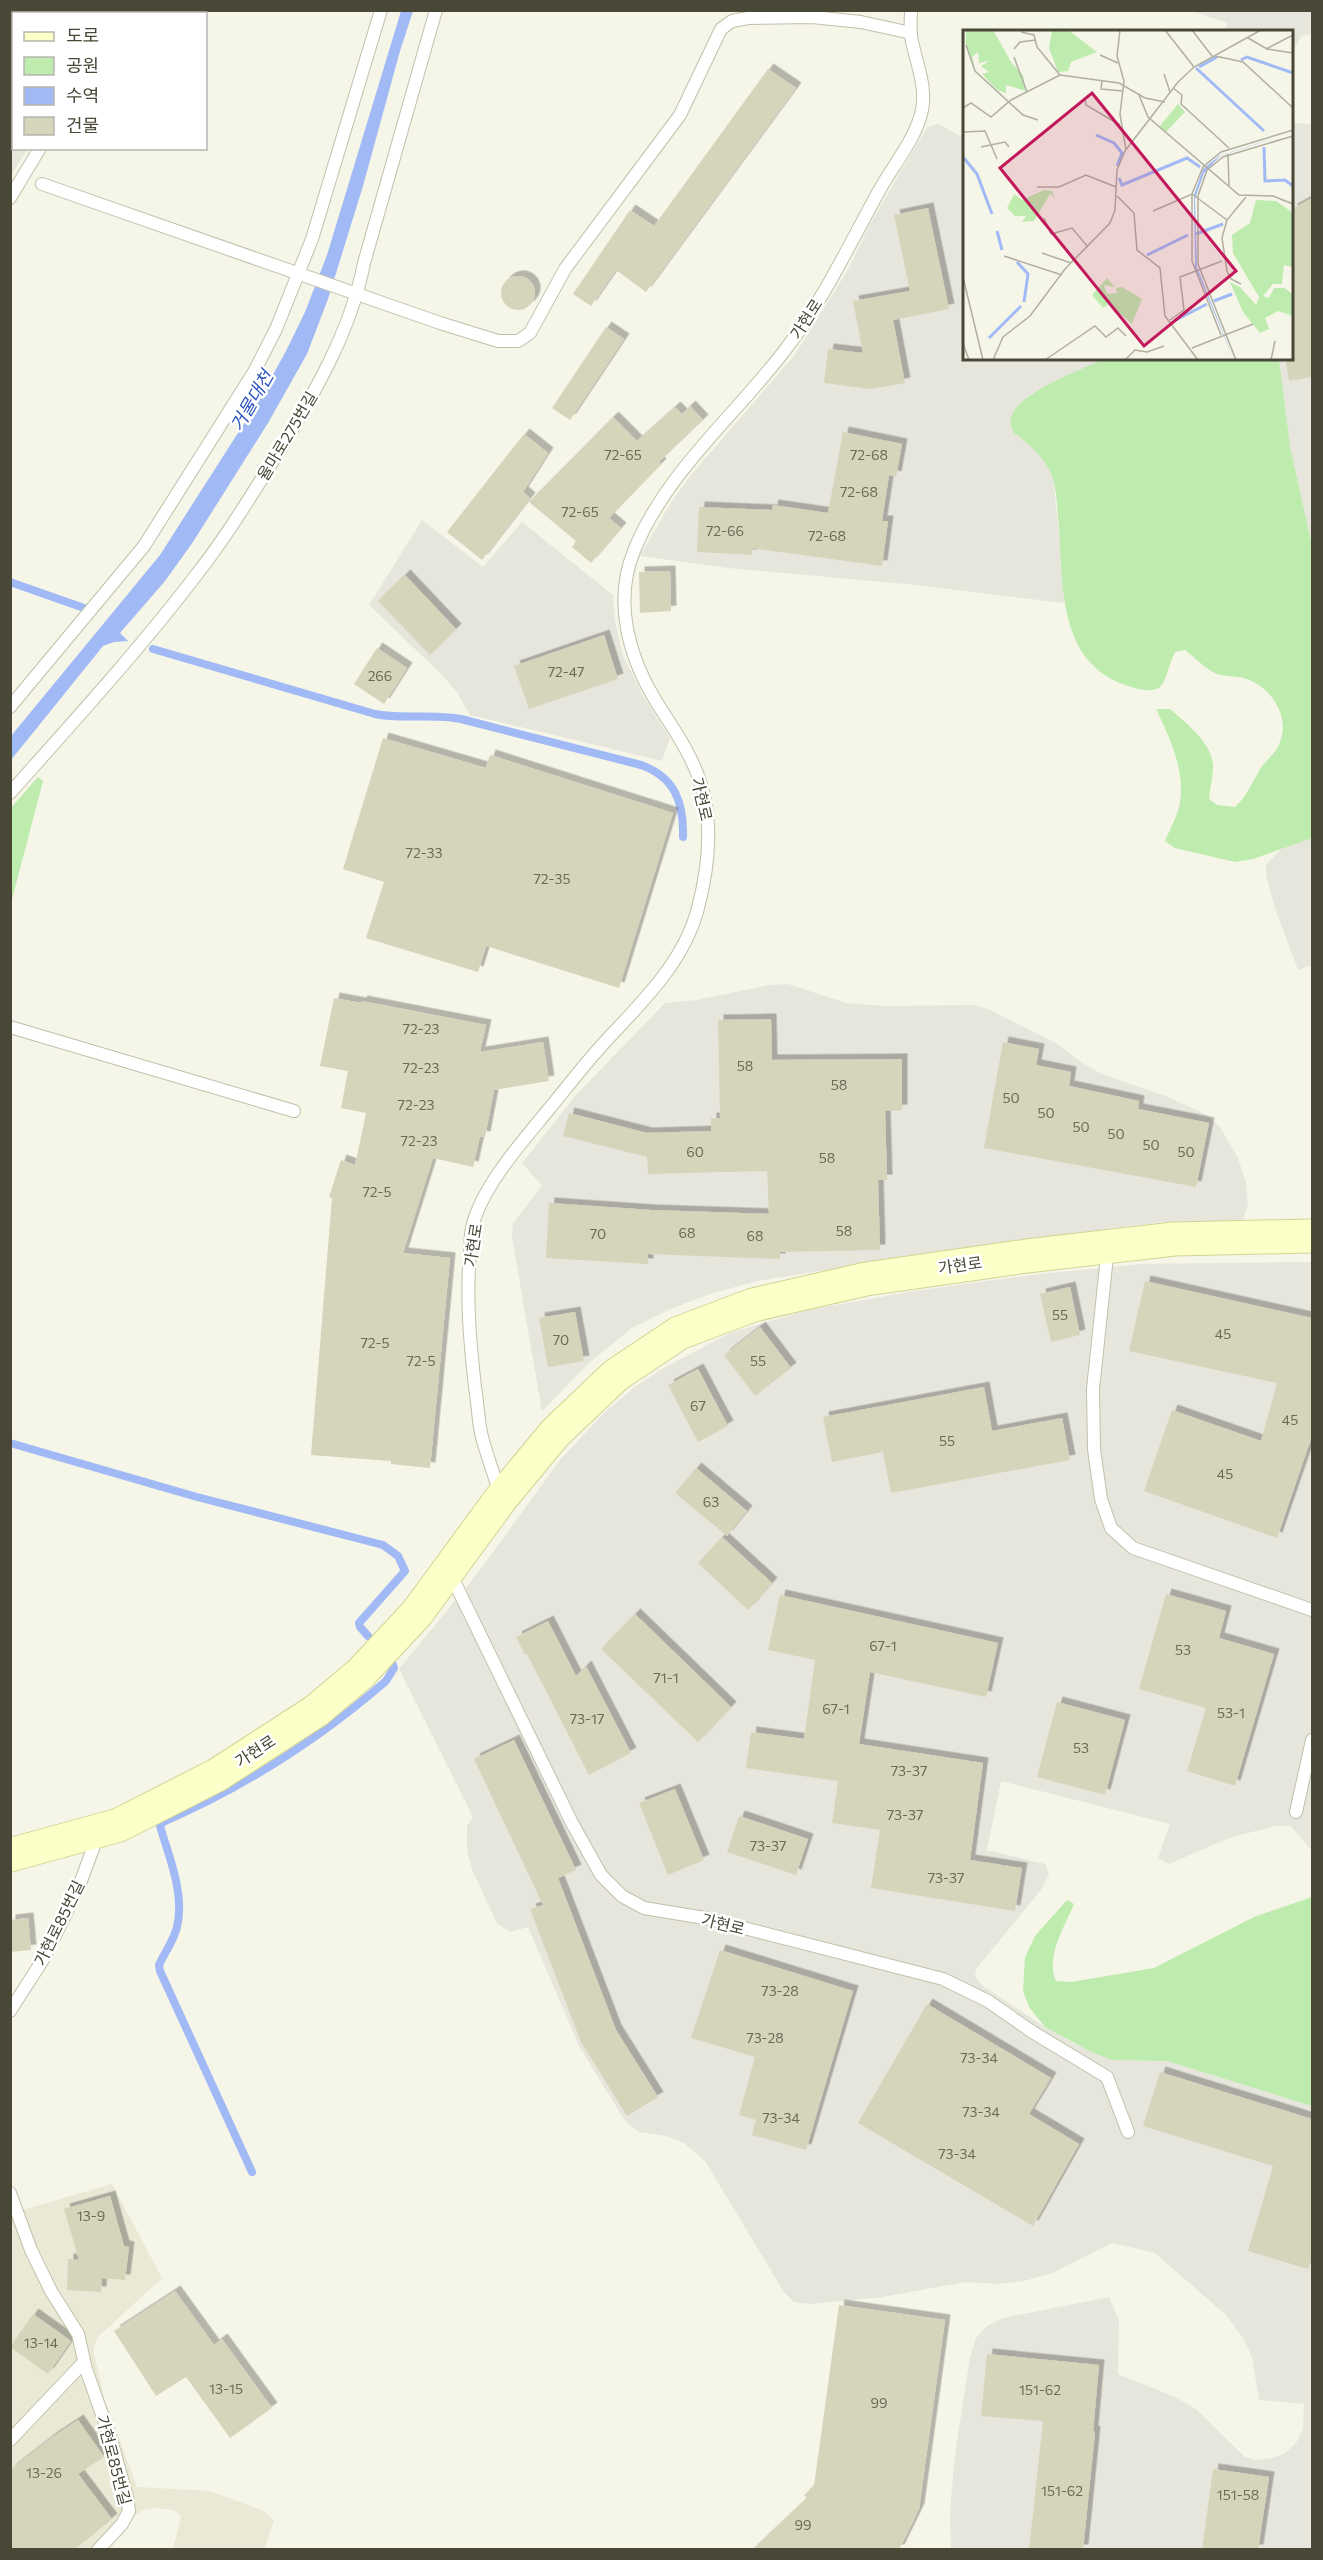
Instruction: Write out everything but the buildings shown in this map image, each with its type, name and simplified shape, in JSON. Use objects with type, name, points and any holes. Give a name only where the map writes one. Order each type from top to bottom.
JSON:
[{"type":"street","name":"가현로","points":[[10,1855],[119,1825],[217,1775],[316,1711],[367,1667],[417,1612],[502,1497],[555,1433],[616,1375],[679,1333],[753,1305],[866,1279],[1174,1239],[1312,1236]]},
{"type":"lane","points":[[10,707],[144,546],[254,372],[276,330],[312,239],[381,10]]},
{"type":"lane","name":"율마로275번길","points":[[10,793],[135,653],[198,573],[235,521],[308,402],[358,296],[364,263],[436,10]]},
{"type":"lane","name":"가현로","points":[[502,1497],[482,1436],[474,1376],[467,1295],[472,1227],[487,1194],[508,1159],[593,1055],[653,990],[679,954],[695,921],[707,876],[709,834],[703,791],[685,746],[654,699],[632,654],[624,612],[625,580],[632,554],[643,530],[669,487],[751,393],[789,345],[833,278],[916,127],[922,108],[924,89],[911,33],[911,10]]},
{"type":"lane","points":[[42,184],[358,296],[498,341],[518,341],[530,333],[565,269],[680,115],[721,29],[732,21],[748,18],[793,17],[861,22],[911,33]]},
{"type":"lane","points":[[10,198],[39,150]]},
{"type":"lane","points":[[10,1027],[294,1111]]},
{"type":"lane","points":[[1108,1246],[1093,1389],[1094,1449],[1101,1499],[1111,1528],[1133,1548],[1312,1610]]},
{"type":"lane","name":"가현로","points":[[449,1569],[572,1823],[601,1875],[622,1896],[644,1908],[705,1918],[943,1979],[988,2001],[1031,2031],[1107,2077],[1128,2132]]},
{"type":"lane","points":[[1296,1812],[1312,1740]]},
{"type":"lane","name":"가현로85번길","points":[[10,2011],[49,1948],[78,1889],[99,1831]]},
{"type":"lane","name":"가현로85번길","points":[[10,2193],[31,2250],[51,2292],[78,2334],[84,2362],[111,2440],[127,2497],[129,2511],[122,2524],[98,2550]]},
{"type":"lane","points":[[10,2440],[84,2362]]},
{"type":"shaded area","points":[[11,10],[76,11],[12,12],[12,150],[26,150],[11,176]]},
{"type":"shaded area","points":[[1192,11],[1312,11],[1312,34],[1301,36],[1293,48],[1293,30],[1225,30],[1227,23]]},
{"type":"shaded area","points":[[1293,123],[1312,124],[1312,546],[1290,446],[1279,360],[1293,360]]},
{"type":"shaded area","points":[[938,124],[963,137],[963,360],[1104,360],[1029,395],[1013,432],[1032,446],[1046,462],[1053,478],[1063,568],[1064,603],[916,585],[728,568],[640,556],[672,501],[691,475],[794,356],[849,268],[870,224],[927,127]]},
{"type":"shaded area","points":[[422,520],[483,567],[522,522],[613,595],[615,620],[622,653],[643,696],[670,738],[662,761],[470,715],[457,692],[441,674],[369,605]]},
{"type":"shaded area","points":[[1312,838],[1312,965],[1298,970],[1276,911],[1266,876],[1266,865],[1283,847]]},
{"type":"shaded area","points":[[788,984],[846,1003],[887,1006],[976,1005],[1056,1043],[1102,1074],[1168,1097],[1205,1114],[1220,1127],[1238,1158],[1246,1183],[1248,1205],[1243,1220],[1163,1222],[1015,1240],[757,1281],[710,1294],[670,1309],[632,1328],[589,1363],[542,1411],[512,1237],[513,1223],[542,1186],[522,1163],[577,1094],[665,1003]]},
{"type":"shaded area","points":[[1312,1262],[1312,1851],[1291,1826],[1275,1826],[1229,1838],[1169,1864],[1158,1858],[1170,1824],[1001,1781],[987,1850],[1045,1864],[1049,1874],[1041,1890],[976,1969],[975,1976],[983,1986],[1045,2027],[1073,2043],[1112,2060],[1167,2061],[1312,2106],[1312,2549],[951,2549],[950,2514],[954,2462],[970,2357],[976,2338],[987,2326],[1003,2318],[1109,2297],[1119,2321],[1118,2374],[1175,2397],[1196,2409],[1245,2457],[1256,2460],[1273,2458],[1285,2453],[1296,2443],[1303,2429],[1304,2404],[1259,2400],[1252,2357],[1243,2338],[1226,2315],[1155,2253],[1112,2243],[1052,2273],[1024,2281],[998,2284],[966,2282],[882,2297],[811,2304],[794,2302],[784,2292],[705,2161],[684,2143],[667,2136],[639,2132],[625,2121],[579,2046],[528,1927],[510,1932],[497,1923],[473,1872],[467,1852],[467,1826],[473,1817],[399,1669],[477,1574],[560,1460],[604,1413],[636,1386],[662,1369],[730,1333],[809,1310],[914,1291],[1039,1274],[1141,1264]]},
{"type":"shaded area","points":[[112,2184],[162,2278],[98,2337],[93,2349],[104,2397],[137,2487],[210,2491],[264,2511],[274,2520],[264,2549],[173,2549],[181,2516],[174,2510],[155,2508],[143,2510],[134,2516],[107,2549],[11,2549],[10,2211],[12,2213]]},
{"type":"green space","points":[[1101,360],[1279,360],[1290,446],[1312,546],[1312,838],[1253,859],[1235,862],[1175,848],[1165,841],[1176,817],[1181,790],[1178,766],[1171,743],[1156,709],[1170,709],[1203,741],[1213,765],[1209,799],[1217,805],[1235,807],[1280,742],[1283,723],[1281,713],[1271,696],[1256,683],[1215,673],[1185,650],[1175,652],[1162,685],[1158,689],[1151,690],[1128,686],[1104,674],[1087,658],[1075,638],[1063,591],[1053,481],[1049,469],[1040,456],[1013,432],[1011,425],[1016,408],[1025,399],[1067,375]]},
{"type":"green space","points":[[38,777],[43,781],[11,903],[11,808]]},
{"type":"green space","points":[[1312,1897],[1312,2106],[1167,2061],[1112,2060],[1093,2053],[1045,2027],[1029,2007],[1023,1991],[1025,1957],[1035,1936],[1067,1900],[1074,1904],[1054,1952],[1053,1972],[1056,1981],[1071,1982],[1154,1968],[1254,1917]]},
{"type":"water","points":[[401,11],[413,11],[363,186],[328,299],[307,354],[268,423],[193,542],[165,581],[120,633],[128,641],[103,646],[11,760],[11,736],[160,555],[259,400],[286,351],[305,312],[327,255]]},
{"type":"waterway","points":[[10,582],[84,608]]},
{"type":"waterway","points":[[153,649],[375,714],[461,719],[641,765],[662,777],[675,793],[682,813],[683,837]]},
{"type":"waterway","points":[[10,1443],[197,1497],[383,1545],[398,1556],[405,1571],[359,1623],[368,1636]]},
{"type":"waterway","points":[[252,2172],[160,1971],[159,1965],[172,1941],[179,1914],[178,1889],[160,1826],[163,1822],[223,1793],[280,1760],[334,1723],[386,1681],[394,1668],[392,1662]]},
{"type":"water label","name":"거물대천","points":[[252,401]]}]
